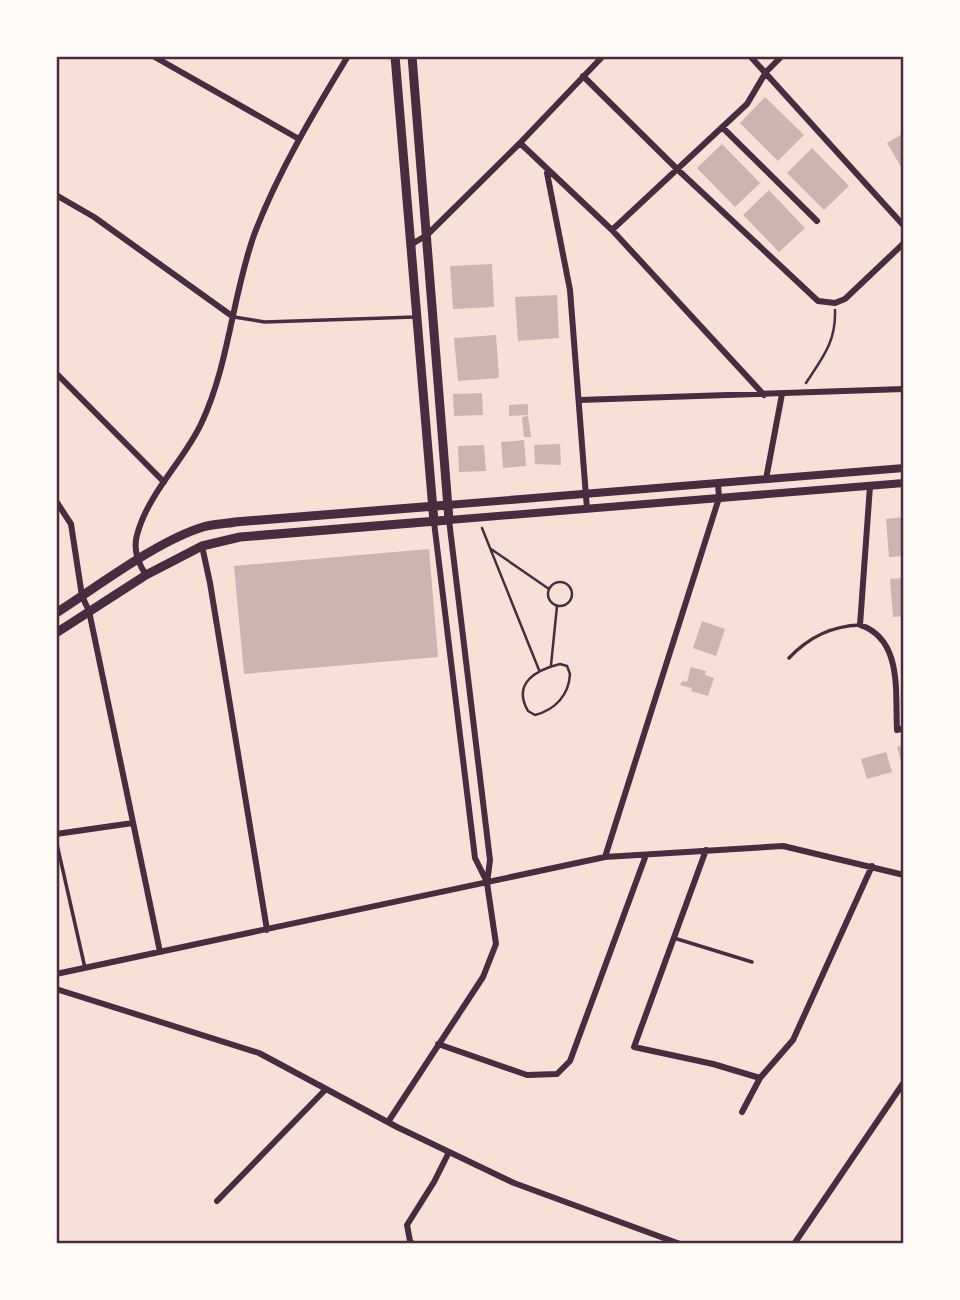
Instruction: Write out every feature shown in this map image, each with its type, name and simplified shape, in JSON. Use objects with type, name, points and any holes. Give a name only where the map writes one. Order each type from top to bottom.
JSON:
[{"type":"main road","points":[[395,56],[434,522]]},
{"type":"main road","points":[[56,633],[146,575],[202,545],[240,537],[449,520],[412,56]]},
{"type":"main road","points":[[56,613],[137,561],[175,539],[203,527],[235,522],[448,505]]},
{"type":"street","points":[[153,56],[299,139]]},
{"type":"street","points":[[146,575],[137,561],[136,537],[164,482],[200,426],[218,383],[232,316],[254,235],[299,139],[348,56]]},
{"type":"street","points":[[412,244],[427,235],[603,56]]},
{"type":"street","points":[[750,56],[904,226]]},
{"type":"street","points":[[612,230],[747,104],[766,72],[782,56]]},
{"type":"street","points":[[583,76],[813,298],[823,303],[835,303],[849,296],[904,243]]},
{"type":"street","points":[[722,127],[817,221]]},
{"type":"street","points":[[520,143],[612,230],[764,395]]},
{"type":"street","points":[[547,171],[570,290],[587,509]]},
{"type":"street","points":[[56,195],[94,217],[232,316]]},
{"type":"street","points":[[56,373],[164,482]]},
{"type":"street","points":[[580,400],[904,389]]},
{"type":"street","points":[[766,479],[782,394]]},
{"type":"street","points":[[448,505],[904,468]]},
{"type":"street","points":[[605,858],[719,498],[718,483]]},
{"type":"street","points":[[388,1122],[483,977],[496,944],[487,883],[490,860],[449,520],[904,483]]},
{"type":"street","points":[[870,486],[860,625],[879,635],[890,652],[897,730],[904,728]]},
{"type":"street","points":[[56,501],[71,524],[82,596],[89,611],[160,952]]},
{"type":"street","points":[[434,522],[475,858],[487,883]]},
{"type":"street","points":[[202,545],[267,930]]},
{"type":"street","points":[[56,834],[133,823]]},
{"type":"street","points":[[56,974],[605,858],[783,846],[904,875]]},
{"type":"street","points":[[706,850],[635,1047],[713,1064],[760,1078]]},
{"type":"street","points":[[438,1044],[527,1075],[557,1074],[569,1062],[646,855]]},
{"type":"street","points":[[743,1112],[760,1078],[793,1040],[872,866]]},
{"type":"street","points":[[56,989],[259,1053],[388,1122],[514,1183],[680,1244]]},
{"type":"street","points":[[793,1244],[904,1082]]},
{"type":"street","points":[[217,1201],[326,1089]]},
{"type":"street","points":[[413,1244],[407,1225],[449,1152]]},
{"type":"lane","points":[[232,316],[265,322],[418,317]]},
{"type":"lane","points":[[789,658],[806,642],[826,631],[860,625]]},
{"type":"lane","points":[[56,840],[85,968]]},
{"type":"lane","points":[[674,938],[752,962]]},
{"type":"path","points":[[799,393],[831,345],[835,333],[835,303]]},
{"type":"path","points":[[478,518],[539,670]]},
{"type":"path","points":[[491,550],[549,589]]},
{"type":"path","points":[[566,583],[572,589],[571,601],[557,606],[549,598],[549,589],[553,584],[566,583]]},
{"type":"path","points":[[550,666],[557,606]]},
{"type":"path","points":[[550,666],[566,666],[570,682],[559,702],[547,712],[535,715],[528,711],[522,695],[524,686],[539,670],[550,666]]},
{"type":"building","points":[[765,97],[804,135],[778,161],[740,123]]},
{"type":"building","points":[[904,133],[904,172],[887,143]]},
{"type":"building","points":[[722,144],[760,183],[735,207],[697,168]]},
{"type":"building","points":[[812,148],[849,186],[824,210],[787,173]]},
{"type":"building","points":[[769,190],[805,228],[779,252],[743,215]]},
{"type":"building","points":[[492,264],[494,307],[453,309],[450,266]]},
{"type":"building","points":[[557,295],[559,338],[518,341],[515,297]]},
{"type":"building","points":[[496,335],[499,378],[458,381],[454,338]]},
{"type":"building","points":[[482,393],[483,415],[454,416],[453,394]]},
{"type":"building","points":[[528,404],[528,415],[509,416],[509,405]]},
{"type":"building","points":[[528,416],[531,437],[524,437],[522,417]]},
{"type":"building","points":[[524,440],[526,466],[503,468],[501,442]]},
{"type":"building","points":[[560,444],[561,465],[535,464],[534,445]]},
{"type":"building","points":[[484,445],[486,471],[459,472],[458,446]]},
{"type":"building","points":[[904,517],[904,556],[889,557],[886,519]]},
{"type":"building","points":[[429,549],[438,657],[244,674],[234,566]]},
{"type":"building","points":[[904,578],[904,616],[893,617],[890,579]]},
{"type":"building","points":[[702,621],[725,629],[716,656],[693,648]]},
{"type":"building","points":[[691,667],[706,671],[705,675],[714,678],[708,696],[680,685],[682,681],[687,682]]},
{"type":"building","points":[[904,745],[904,768],[903,768],[897,747]]},
{"type":"building","points":[[886,752],[892,772],[867,779],[861,759]]}]
